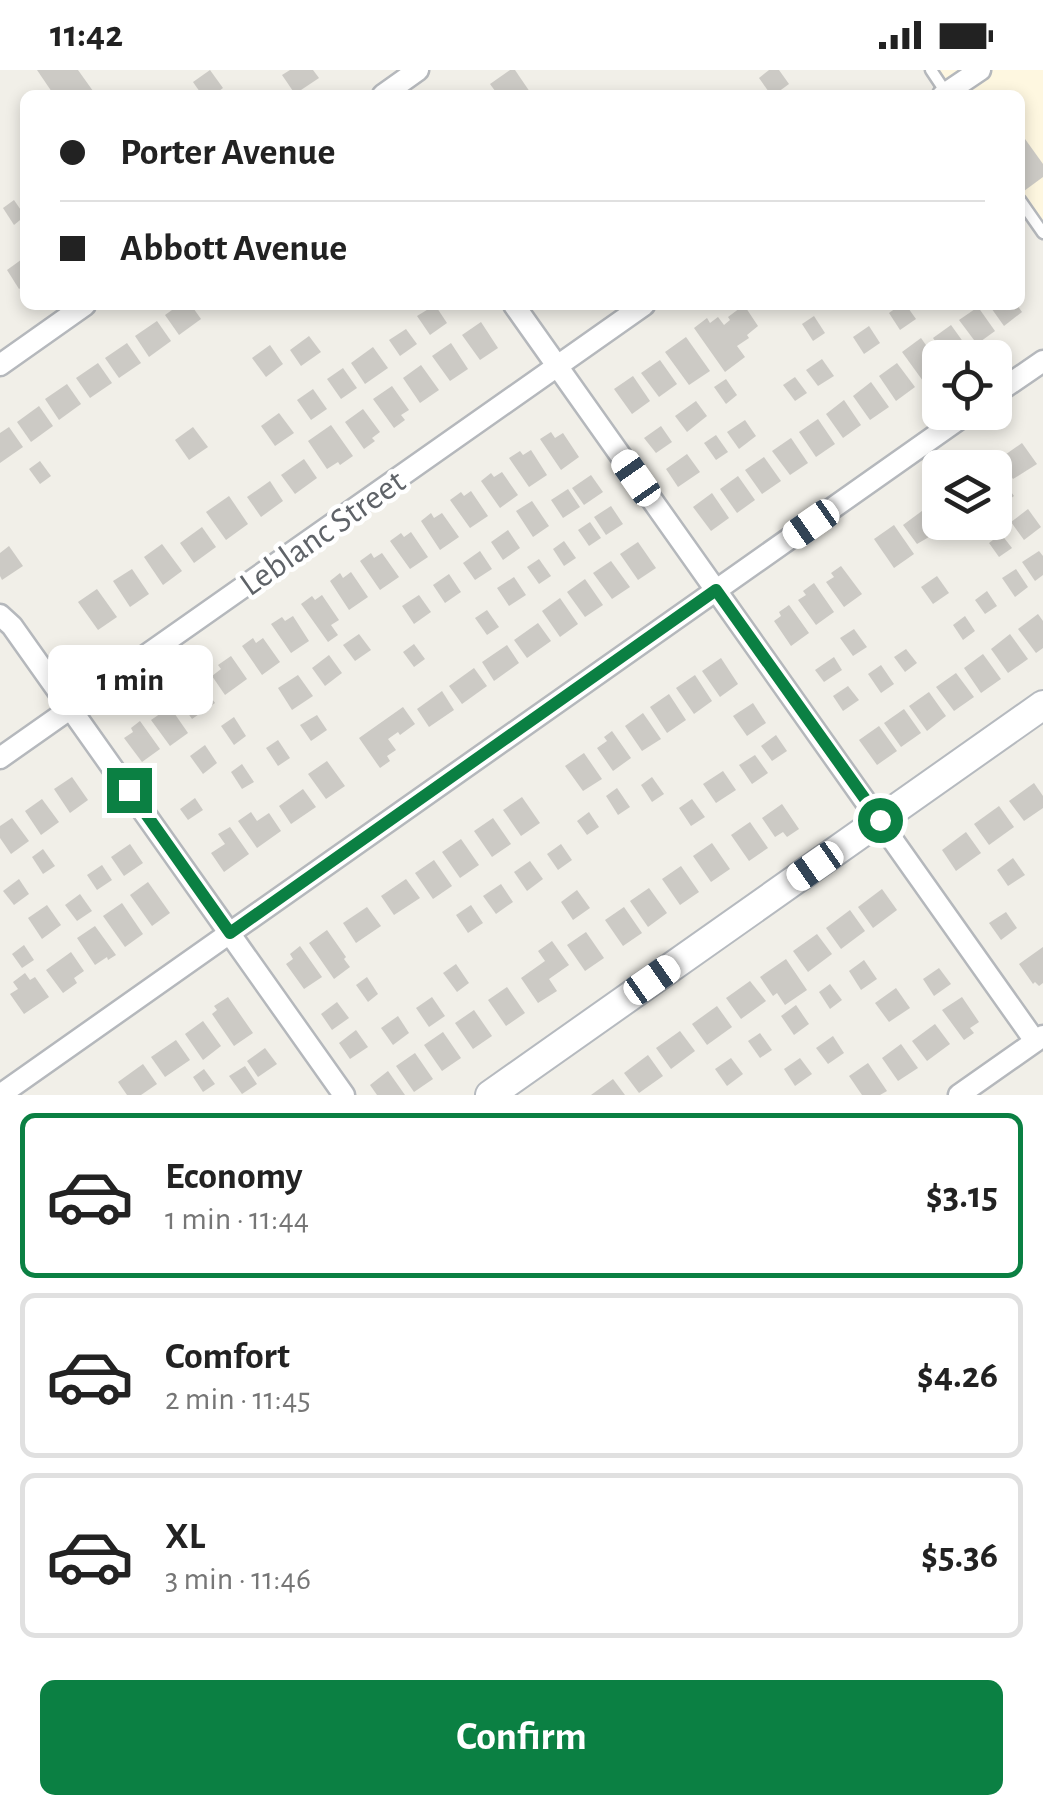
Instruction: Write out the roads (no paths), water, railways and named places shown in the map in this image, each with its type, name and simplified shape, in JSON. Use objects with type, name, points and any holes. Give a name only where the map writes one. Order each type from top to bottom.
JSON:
[{"type":"street","points":[[390,90],[418,70]]},
{"type":"street","points":[[952,90],[980,70]]},
{"type":"street","points":[[0,365],[78,310]]},
{"type":"street","points":[[518,310],[1039,1038],[959,1095]]},
{"type":"street","name":"Leblanc Street","points":[[0,758],[637,310]]},
{"type":"street","points":[[1012,382],[1043,360]]},
{"type":"street","points":[[0,1095],[943,430]]},
{"type":"street","points":[[0,615],[71,708],[344,1095]]},
{"type":"street","points":[[490,1095],[1043,705]]},
{"type":"lane","points":[[1025,207],[1043,233]]}]
